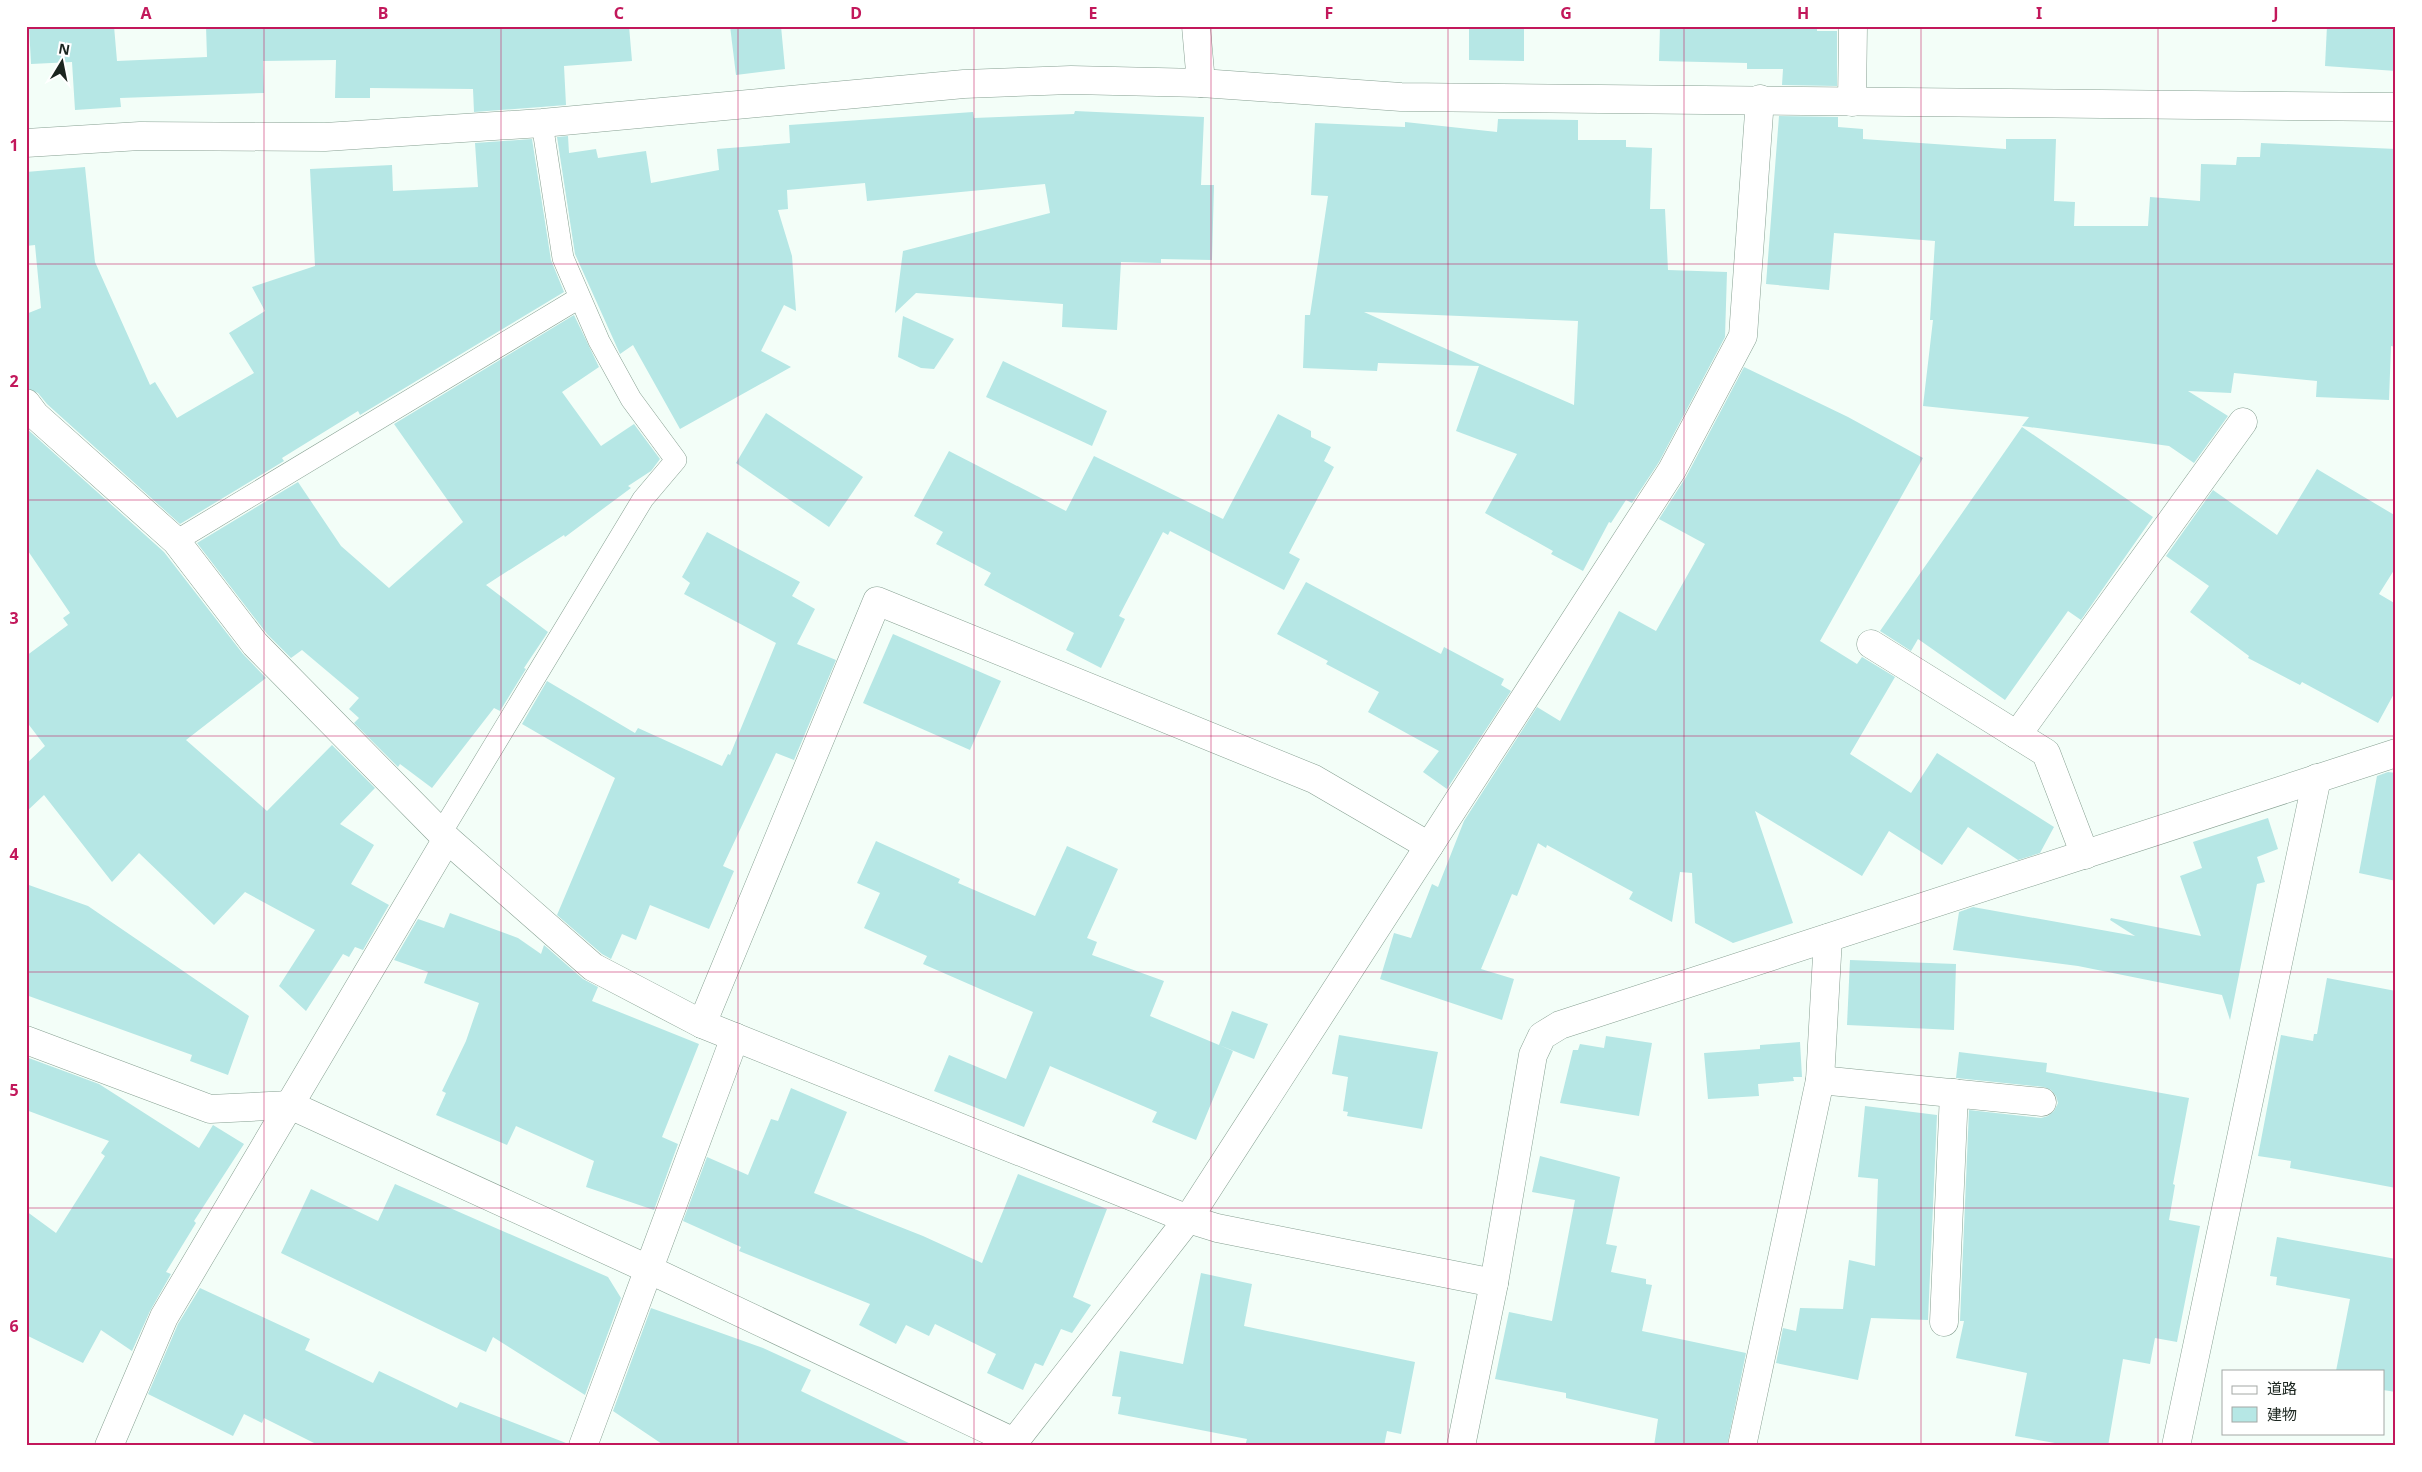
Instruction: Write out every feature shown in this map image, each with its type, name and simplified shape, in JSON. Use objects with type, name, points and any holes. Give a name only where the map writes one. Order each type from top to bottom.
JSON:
[{"type":"street","points":[[1196,26],[1201,83]]},
{"type":"street","points":[[1852,26],[1852,102]]},
{"type":"street","points":[[26,143],[140,136],[325,137],[542,123],[964,84],[1071,80],[1201,83],[1402,97],[1760,99],[1852,102],[2396,107]]},
{"type":"street","points":[[26,1040],[210,1109],[290,1105],[648,1269],[1012,1444],[1188,1219],[1672,470],[1743,336],[1760,99]]},
{"type":"street","points":[[26,403],[36,415],[176,541],[255,644],[444,836],[593,967],[702,1024],[1188,1219],[1217,1228],[1494,1283]]},
{"type":"street","points":[[2017,735],[2242,422]]},
{"type":"street","points":[[702,1024],[877,601],[1314,779],[1429,846]]},
{"type":"street","points":[[1871,644],[2046,753],[2085,855]]},
{"type":"street","points":[[1461,1446],[1494,1283],[1533,1055],[1542,1036],[1560,1025],[2396,753]]},
{"type":"street","points":[[2176,1446],[2316,778]]},
{"type":"street","points":[[109,1446],[164,1317],[290,1105],[444,836]]},
{"type":"street","points":[[1742,1446],[1820,1080],[1828,938]]},
{"type":"street","points":[[583,1446],[735,1037]]},
{"type":"street","points":[[1820,1080],[2042,1102]]},
{"type":"street","points":[[1944,1322],[1954,1093]]},
{"type":"lane","points":[[444,836],[643,499],[676,460],[631,399],[599,341],[563,258],[542,123]]},
{"type":"lane","points":[[176,541],[579,298]]},
{"type":"building","points":[[29,26],[114,26],[117,61],[207,57],[206,26],[629,26],[632,61],[564,66],[566,105],[474,112],[473,89],[370,88],[370,98],[335,98],[336,60],[263,61],[264,93],[120,98],[121,107],[75,110],[72,62],[31,64]]},
{"type":"building","points":[[730,26],[781,26],[785,69],[736,75]]},
{"type":"building","points":[[1469,26],[1524,26],[1524,61],[1469,60]]},
{"type":"building","points":[[1660,26],[1817,26],[1817,31],[1837,31],[1837,86],[1782,85],[1783,69],[1747,69],[1747,63],[1659,61]]},
{"type":"building","points":[[2327,26],[2396,26],[2396,71],[2325,66]]},
{"type":"building","points":[[1075,111],[1204,117],[1201,185],[1214,185],[1212,260],[1161,259],[1161,263],[1121,262],[1117,330],[1062,327],[1063,304],[916,293],[895,313],[903,251],[1050,213],[1045,184],[867,201],[865,183],[787,190],[788,209],[778,210],[792,256],[796,311],[784,305],[761,351],[791,367],[680,429],[633,345],[620,354],[575,254],[557,137],[568,136],[569,153],[596,149],[598,158],[646,151],[651,183],[719,170],[717,149],[790,143],[789,125],[973,112],[974,118],[1074,114]]},
{"type":"building","points":[[1779,116],[1838,117],[1838,127],[1863,129],[1863,139],[2006,149],[2006,139],[2056,139],[2054,201],[2075,202],[2074,226],[2148,226],[2150,197],[2200,201],[2201,164],[2236,165],[2237,157],[2260,157],[2261,143],[2396,149],[2396,347],[2391,346],[2389,400],[2316,397],[2317,381],[2234,373],[2231,393],[2188,391],[2228,416],[2194,463],[2169,446],[2022,426],[2029,417],[1923,406],[1933,320],[1930,320],[1935,241],[1834,233],[1829,290],[1766,284]]},
{"type":"building","points":[[1498,119],[1578,120],[1578,140],[1626,140],[1626,147],[1652,148],[1650,209],[1665,209],[1668,270],[1727,272],[1725,337],[1659,462],[1632,503],[1626,500],[1611,523],[1609,522],[1583,571],[1551,554],[1553,551],[1485,513],[1517,454],[1456,431],[1479,366],[1378,363],[1377,371],[1303,368],[1305,315],[1310,315],[1328,196],[1311,195],[1315,123],[1405,127],[1405,122],[1497,132]],"holes":[[[1364,312],[1578,321],[1574,405]]]},
{"type":"building","points":[[532,139],[551,260],[564,292],[360,415],[358,411],[282,458],[284,461],[180,524],[47,404],[38,393],[26,388],[26,314],[41,308],[35,245],[26,246],[26,172],[85,167],[95,262],[150,385],[155,382],[177,418],[254,373],[229,333],[265,311],[252,287],[315,266],[310,169],[392,165],[393,191],[478,187],[475,143]]},
{"type":"building","points":[[574,315],[599,367],[562,392],[601,446],[634,424],[660,459],[651,471],[628,486],[631,488],[565,537],[564,535],[486,585],[548,632],[524,668],[526,669],[500,711],[494,708],[432,788],[400,764],[398,767],[354,723],[359,718],[349,709],[359,698],[302,650],[291,658],[267,634],[197,543],[298,482],[341,546],[389,588],[463,522],[394,424]]},
{"type":"building","points":[[903,316],[954,339],[934,369],[921,368],[898,357]]},
{"type":"building","points":[[1003,361],[1107,411],[1092,446],[986,397]]},
{"type":"building","points":[[1744,367],[1848,417],[1923,458],[1820,641],[1857,664],[1862,657],[1895,677],[1850,754],[1911,793],[1937,753],[2054,827],[2040,853],[2018,860],[1968,827],[1942,865],[1889,831],[1862,876],[1755,811],[1793,923],[1733,943],[1695,923],[1692,873],[1680,872],[1672,922],[1629,899],[1633,892],[1547,845],[1546,848],[1538,843],[1517,896],[1512,894],[1481,969],[1514,979],[1502,1020],[1380,979],[1394,933],[1411,938],[1432,884],[1438,887],[1464,821],[1537,707],[1560,721],[1619,611],[1656,631],[1705,544],[1659,519],[1686,477]]},
{"type":"building","points":[[766,413],[863,477],[829,527],[736,463]]},
{"type":"building","points":[[1278,414],[1311,431],[1311,437],[1331,447],[1324,461],[1334,467],[1289,553],[1300,559],[1284,590],[1170,531],[1168,535],[1163,532],[1119,616],[1125,619],[1101,668],[1066,650],[1074,633],[984,585],[991,573],[936,544],[943,532],[914,516],[949,451],[1066,511],[1094,456],[1223,519]]},
{"type":"building","points":[[2022,427],[2153,517],[2081,620],[2068,611],[2005,700],[1918,639],[1911,651],[1880,631]]},
{"type":"building","points":[[26,428],[164,552],[243,654],[266,678],[186,740],[267,811],[332,745],[375,788],[340,824],[374,845],[351,884],[389,905],[363,950],[355,947],[349,957],[343,954],[306,1011],[279,986],[315,930],[245,892],[214,925],[139,853],[112,882],[44,795],[26,812],[26,764],[45,746],[26,721],[26,656],[68,625],[63,618],[70,613],[26,548]]},
{"type":"building","points":[[2317,469],[2396,516],[2396,567],[2379,594],[2396,604],[2396,690],[2378,723],[2302,682],[2300,685],[2248,658],[2249,656],[2190,612],[2209,586],[2166,556],[2213,490],[2277,535]]},
{"type":"building","points":[[707,532],[800,582],[792,596],[815,609],[797,644],[836,660],[794,760],[776,753],[723,866],[734,871],[709,929],[650,905],[636,940],[622,934],[611,959],[602,954],[557,915],[615,778],[522,724],[547,681],[635,733],[638,728],[722,766],[728,754],[730,755],[776,643],[684,594],[690,583],[682,577]]},
{"type":"building","points":[[1306,582],[1441,654],[1444,647],[1504,679],[1501,685],[1511,691],[1447,789],[1423,772],[1439,751],[1368,712],[1379,692],[1326,664],[1328,661],[1277,634]]},
{"type":"building","points":[[893,634],[1001,681],[970,750],[863,703]]},
{"type":"building","points":[[2388,772],[2396,773],[2396,881],[2359,873],[2377,776]]},
{"type":"building","points":[[2268,818],[2278,849],[2257,857],[2265,882],[2257,884],[2230,1020],[2222,995],[2078,966],[1953,950],[1959,912],[1973,907],[2135,936],[2110,920],[2111,918],[2201,936],[2180,876],[2202,868],[2193,842]]},
{"type":"building","points":[[876,841],[960,879],[958,883],[1035,916],[1067,846],[1118,869],[1087,938],[1097,942],[1092,955],[1164,981],[1150,1016],[1233,1051],[1196,1140],[1152,1122],[1157,1112],[1050,1066],[1024,1127],[934,1091],[949,1055],[1006,1079],[1033,1012],[923,964],[927,956],[864,928],[880,893],[857,883]]},
{"type":"building","points":[[26,884],[88,906],[249,1016],[228,1075],[190,1061],[192,1055],[26,995]]},
{"type":"building","points":[[450,913],[518,938],[541,954],[544,945],[583,979],[598,987],[592,1001],[699,1044],[662,1137],[678,1144],[654,1210],[586,1187],[594,1161],[516,1126],[507,1145],[436,1115],[446,1093],[442,1091],[466,1041],[479,1003],[424,983],[428,972],[394,960],[418,919],[444,928]]},
{"type":"building","points":[[1850,960],[1956,964],[1954,1030],[1847,1025]]},
{"type":"building","points":[[2327,978],[2396,991],[2396,1188],[2290,1168],[2291,1161],[2258,1156],[2281,1035],[2313,1041],[2314,1034],[2317,1034]]},
{"type":"building","points":[[1232,1011],[1268,1024],[1254,1059],[1219,1045]]},
{"type":"building","points":[[1339,1035],[1438,1052],[1422,1129],[1347,1116],[1348,1112],[1343,1111],[1348,1077],[1332,1074]]},
{"type":"building","points":[[1606,1036],[1652,1043],[1639,1116],[1560,1103],[1573,1050],[1578,1050],[1580,1044],[1604,1048]]},
{"type":"building","points":[[1800,1042],[1802,1077],[1793,1077],[1794,1081],[1758,1084],[1759,1096],[1708,1099],[1704,1053],[1760,1049],[1760,1045]]},
{"type":"building","points":[[1959,1052],[2047,1063],[2046,1072],[2189,1098],[2173,1184],[2175,1185],[2169,1220],[2200,1226],[2177,1342],[2155,1338],[2150,1364],[2123,1359],[2108,1446],[2072,1446],[2015,1436],[2027,1373],[1956,1358],[1964,1321],[1960,1321],[1969,1110],[2041,1118],[2048,1116],[2054,1111],[2058,1103],[2056,1096],[2051,1090],[2044,1087],[1956,1078]]},
{"type":"building","points":[[26,1057],[99,1084],[199,1148],[213,1125],[244,1144],[194,1221],[196,1223],[166,1272],[171,1274],[150,1311],[132,1351],[101,1330],[83,1363],[26,1335],[26,1211],[56,1233],[105,1156],[101,1153],[109,1141],[26,1110]]},
{"type":"building","points":[[791,1088],[847,1112],[814,1193],[923,1236],[982,1263],[1018,1174],[1107,1209],[1073,1297],[1091,1305],[1072,1333],[1061,1329],[1043,1366],[1035,1363],[1023,1390],[987,1373],[996,1354],[935,1324],[929,1336],[906,1325],[896,1344],[859,1325],[870,1304],[739,1251],[741,1247],[683,1221],[707,1157],[748,1175],[771,1119],[778,1121]]},
{"type":"building","points":[[1865,1106],[1937,1115],[1928,1320],[1871,1318],[1858,1380],[1776,1363],[1783,1328],[1796,1331],[1800,1308],[1843,1309],[1849,1260],[1875,1266],[1878,1179],[1858,1177]]},
{"type":"building","points":[[1540,1156],[1620,1177],[1606,1244],[1617,1246],[1611,1272],[1646,1279],[1646,1284],[1652,1285],[1642,1331],[1746,1353],[1727,1446],[1654,1446],[1658,1419],[1566,1398],[1566,1393],[1495,1379],[1509,1312],[1552,1321],[1575,1200],[1532,1192]]},
{"type":"building","points":[[395,1184],[608,1277],[621,1298],[585,1395],[493,1337],[486,1352],[281,1253],[311,1189],[378,1221]]},
{"type":"building","points":[[2277,1237],[2396,1259],[2396,1392],[2384,1390],[2384,1370],[2336,1370],[2350,1299],[2276,1285],[2277,1277],[2270,1276]]},
{"type":"building","points":[[1201,1273],[1252,1284],[1244,1326],[1415,1362],[1401,1434],[1387,1431],[1384,1446],[1245,1446],[1247,1439],[1118,1414],[1121,1397],[1112,1396],[1120,1351],[1183,1364]]},
{"type":"building","points":[[200,1288],[310,1339],[305,1350],[373,1383],[379,1371],[457,1408],[460,1402],[566,1443],[566,1446],[320,1446],[264,1418],[262,1423],[244,1414],[233,1436],[148,1394],[178,1324]]},
{"type":"building","points":[[651,1308],[763,1348],[811,1370],[801,1391],[915,1446],[665,1446],[613,1411]]}]
